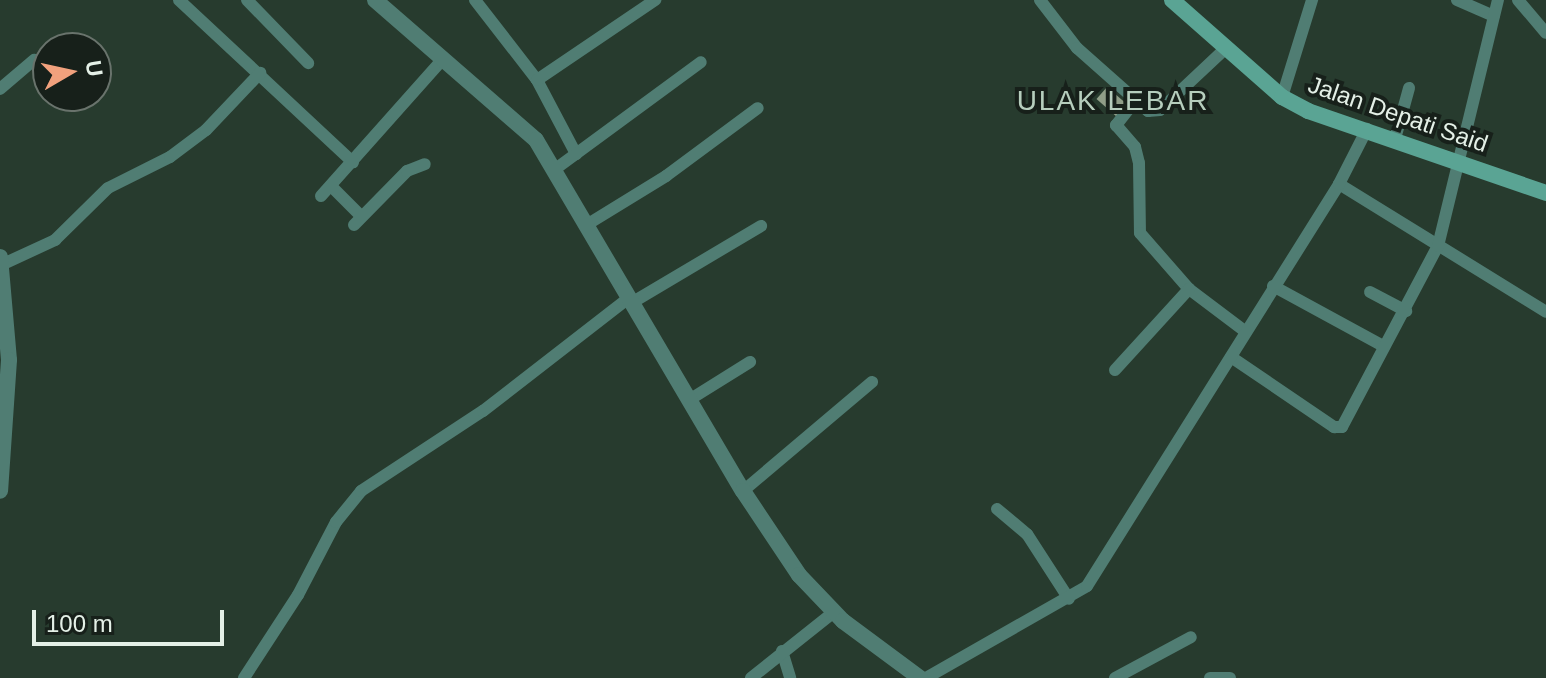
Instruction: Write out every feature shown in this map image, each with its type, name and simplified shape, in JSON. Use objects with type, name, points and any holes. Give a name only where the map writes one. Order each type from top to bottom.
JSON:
[{"type":"main road","name":"Jalan Depati Said","points":[[1173,0],[1282,97],[1321,116],[1544,189]]},
{"type":"street","points":[[179,0],[353,162]]},
{"type":"street","points":[[247,0],[308,63]]},
{"type":"street","points":[[475,0],[537,80],[576,154]]},
{"type":"street","points":[[537,80],[655,0]]},
{"type":"street","points":[[1040,0],[1077,48],[1148,111],[1160,110],[1225,49]]},
{"type":"street","points":[[1282,97],[1312,0]]},
{"type":"street","points":[[1457,0],[1494,16]]},
{"type":"street","points":[[1231,357],[1338,428],[1406,311],[1438,246],[1498,0]]},
{"type":"street","points":[[1518,0],[1546,33]]},
{"type":"street","points":[[379,1],[523,127],[588,224],[743,491],[799,575],[834,612],[923,678],[1069,599],[1094,576],[1339,184],[1367,129]]},
{"type":"street","points":[[321,196],[443,59]]},
{"type":"street","points":[[0,89],[32,62]]},
{"type":"street","points":[[554,170],[701,62]]},
{"type":"street","points":[[0,491],[9,360],[1,261],[55,240],[108,188],[170,157],[206,130],[260,73]]},
{"type":"street","points":[[1395,139],[1409,88]]},
{"type":"street","points":[[1135,101],[1116,125],[1135,147],[1139,163],[1137,227],[1189,289],[1246,332]]},
{"type":"street","points":[[588,224],[666,176],[758,108]]},
{"type":"street","points":[[331,186],[357,221],[407,171],[425,164]]},
{"type":"street","points":[[1339,184],[1546,312]]},
{"type":"street","points":[[244,678],[298,595],[336,522],[361,491],[483,411],[631,299],[761,226]]},
{"type":"street","points":[[1273,286],[1383,346]]},
{"type":"street","points":[[1115,370],[1189,289]]},
{"type":"street","points":[[1370,292],[1406,311]]},
{"type":"street","points":[[689,400],[750,362]]},
{"type":"street","points":[[743,491],[872,382]]},
{"type":"street","points":[[997,509],[1027,534],[1069,599]]},
{"type":"street","points":[[751,678],[834,612]]},
{"type":"street","points":[[1115,678],[1191,637]]},
{"type":"street","points":[[782,651],[790,678]]},
{"type":"street","points":[[1210,678],[1230,678]]},
{"type":"building","points":[[1107,87],[1128,105],[1118,117],[1097,99]]},
{"type":"district","name":"ULAK LEBAR","points":[[1113,101]]}]
